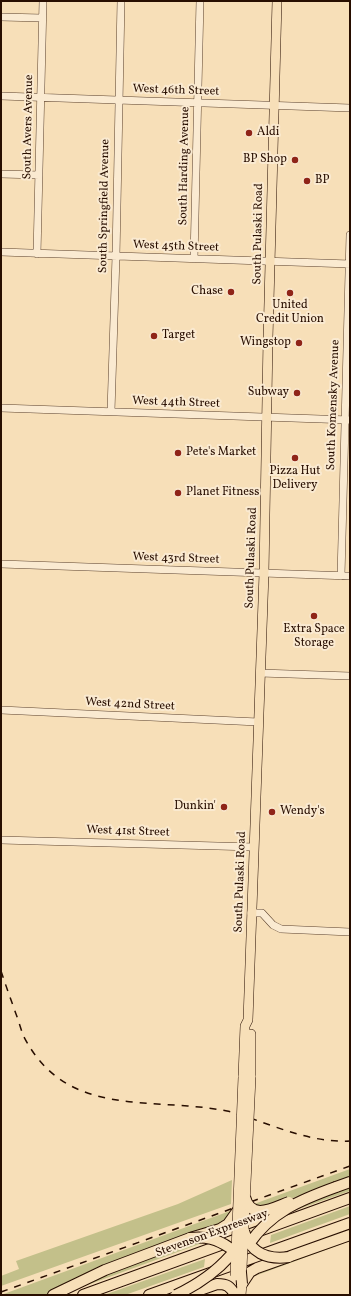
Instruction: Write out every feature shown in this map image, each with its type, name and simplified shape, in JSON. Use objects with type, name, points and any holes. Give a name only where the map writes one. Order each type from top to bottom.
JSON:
[{"type":"highway","points":[[176,1295],[200,1283],[221,1266],[239,1255],[271,1218],[311,1196],[350,1182]]},
{"type":"highway","points":[[246,1197],[246,1201],[252,1210],[257,1212],[336,1187]]},
{"type":"highway","name":"Stevenson Expressway","points":[[83,1295],[350,1198]]},
{"type":"highway","points":[[238,1210],[248,1244],[255,1250],[267,1256],[275,1258],[289,1257]]},
{"type":"highway","points":[[53,1295],[140,1256],[220,1229],[228,1224],[238,1210]]},
{"type":"highway","points":[[149,1295],[350,1223]]},
{"type":"highway","points":[[239,1280],[239,1255],[244,1231]]},
{"type":"highway","points":[[239,1280],[257,1268],[350,1235]]},
{"type":"highway","points":[[190,1238],[205,1237],[213,1239],[239,1255]]},
{"type":"highway","points":[[186,1295],[217,1284],[227,1285],[231,1288],[235,1295]]},
{"type":"main road","name":"South Pulaski Road","points":[[239,1255],[238,1210],[245,1026],[248,1020],[264,573],[277,1]]},
{"type":"main road","name":"South Pulaski Road","points":[[244,1231],[251,1077],[251,1026],[248,1020]]},
{"type":"main road","points":[[235,1295],[239,1280]]},
{"type":"main road","points":[[239,1280],[241,1295]]},
{"type":"street","name":"South Avers Avenue","points":[[37,254],[42,1]]},
{"type":"street","name":"South Springfield Avenue","points":[[111,412],[116,256],[121,1]]},
{"type":"street","name":"South Harding Avenue","points":[[194,259],[200,1]]},
{"type":"street","points":[[1,17],[42,18]]},
{"type":"street","name":"West 46th Street","points":[[1,96],[350,108]]},
{"type":"street","points":[[1,174],[39,175]]},
{"type":"street","name":"South Komensky Avenue","points":[[341,576],[348,420],[350,235]]},
{"type":"street","name":"West 45th Street","points":[[1,252],[350,264]]},
{"type":"street","name":"West 44th Street","points":[[1,408],[348,420]]},
{"type":"street","name":"West 43rd Street","points":[[1,564],[350,576]]},
{"type":"street","points":[[260,673],[350,676]]},
{"type":"street","name":"West 42nd Street","points":[[1,710],[258,722]]},
{"type":"street","name":"West 41st Street","points":[[1,840],[254,847]]},
{"type":"street","points":[[251,913],[262,913],[273,926],[281,929],[350,932]]},
{"type":"shaded area","points":[[350,1169],[350,1178],[262,1209],[258,1208],[254,1204]]},
{"type":"shaded area","points":[[232,1180],[231,1204],[1,1286],[1,1276],[19,1269],[16,1261],[178,1204]]},
{"type":"shaded area","points":[[350,1186],[350,1191],[287,1213],[328,1194]]},
{"type":"shaded area","points":[[350,1206],[350,1214],[270,1243],[271,1235]]},
{"type":"shaded area","points":[[230,1211],[230,1214],[225,1222],[45,1295],[1,1295]]},
{"type":"shaded area","points":[[350,1239],[350,1241],[252,1277],[279,1265]]},
{"type":"shaded area","points":[[190,1242],[205,1242],[71,1291],[97,1278]]},
{"type":"shaded area","points":[[205,1259],[204,1267],[125,1295],[104,1295]]},
{"type":"railway","points":[[1,971],[24,1037],[42,1063],[63,1081],[87,1093],[114,1100],[199,1107],[227,1111],[313,1138],[350,1141]]},
{"type":"railway","points":[[1,1292],[350,1166]]},
{"type":"place","name":"Aldi","points":[[249,133]]},
{"type":"place","name":"BP Shop","points":[[295,160]]},
{"type":"place","name":"BP","points":[[307,181]]},
{"type":"place","name":"Chase","points":[[231,292]]},
{"type":"place","name":"United Credit Union","points":[[290,293]]},
{"type":"place","name":"Target","points":[[154,336]]},
{"type":"place","name":"Wingstop","points":[[299,343]]},
{"type":"place","name":"Subway","points":[[297,393]]},
{"type":"place","name":"Pete's Market","points":[[178,453]]},
{"type":"place","name":"Pizza Hut Delivery","points":[[295,458]]},
{"type":"place","name":"Planet Fitness","points":[[178,493]]},
{"type":"place","name":"Extra Space Storage","points":[[314,616]]},
{"type":"place","name":"Dunkin'","points":[[224,807]]},
{"type":"place","name":"Wendy's","points":[[272,812]]}]
